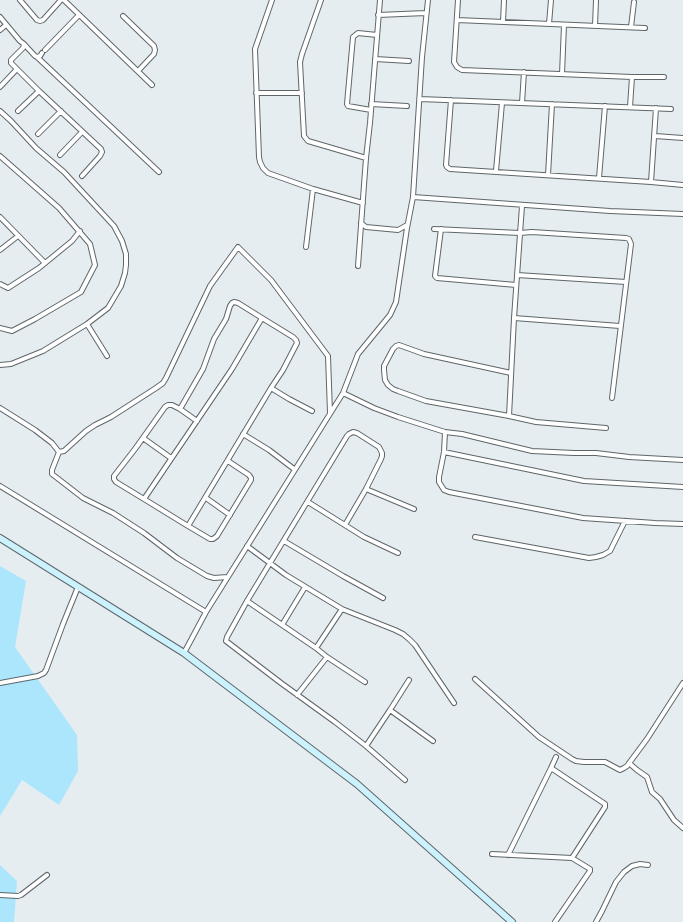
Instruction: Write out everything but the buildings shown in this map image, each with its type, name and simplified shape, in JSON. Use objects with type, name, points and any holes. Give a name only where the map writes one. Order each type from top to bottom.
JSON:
[{"type":"main road","points":[[0,538],[184,653],[357,784],[512,922]]},
{"type":"street","points":[[20,0],[37,20],[40,21],[43,20],[62,0],[152,85]]},
{"type":"street","points":[[272,0],[255,49],[259,157],[263,168],[268,173],[313,189],[363,203]]},
{"type":"street","points":[[321,0],[300,62],[304,136],[308,141],[366,158]]},
{"type":"street","points":[[358,266],[380,0]]},
{"type":"street","points":[[184,653],[206,612],[343,392],[358,354],[391,313],[396,302],[400,268],[413,197],[422,57],[428,0]]},
{"type":"street","points":[[458,0],[454,62],[457,67],[462,70],[664,77]]},
{"type":"street","points":[[503,22],[504,0]]},
{"type":"street","points":[[550,24],[551,0]]},
{"type":"street","points":[[594,26],[596,0]]},
{"type":"street","points":[[631,27],[634,2]]},
{"type":"street","points":[[378,15],[426,13]]},
{"type":"street","points":[[37,57],[44,52],[79,15]]},
{"type":"street","points":[[123,16],[154,46],[154,54],[138,71]]},
{"type":"street","points":[[0,17],[6,26],[35,56],[159,172]]},
{"type":"street","points":[[457,20],[645,28]]},
{"type":"street","points":[[562,74],[564,25]]},
{"type":"street","points":[[0,30],[6,26]]},
{"type":"street","points":[[371,110],[348,106],[347,104],[351,49],[353,37],[358,33],[377,35]]},
{"type":"street","points":[[24,44],[23,48],[11,60],[11,63],[102,152],[82,176]]},
{"type":"street","points":[[375,59],[409,61]]},
{"type":"street","points":[[1,83],[17,69]]},
{"type":"street","points":[[522,103],[524,72]]},
{"type":"street","points":[[630,107],[632,77]]},
{"type":"street","points":[[18,111],[39,91]]},
{"type":"street","points":[[256,93],[302,93]]},
{"type":"street","points":[[420,99],[672,109]]},
{"type":"street","points":[[451,100],[446,167],[450,169],[683,184]]},
{"type":"street","points":[[496,171],[502,103]]},
{"type":"street","points":[[371,104],[407,106]]},
{"type":"street","points":[[548,175],[552,104]]},
{"type":"street","points":[[599,178],[605,106]]},
{"type":"street","points":[[651,182],[656,108]]},
{"type":"street","points":[[0,111],[36,148],[60,168],[78,186],[114,226],[122,241],[126,254],[125,273],[121,286],[108,308],[87,324],[43,351],[11,364],[0,365]]},
{"type":"street","points":[[38,134],[61,112]]},
{"type":"street","points":[[60,155],[82,132]]},
{"type":"street","points":[[655,136],[683,138]]},
{"type":"street","points":[[0,156],[59,208],[80,231],[90,244],[95,265],[81,292],[12,331],[0,328]]},
{"type":"street","points":[[306,247],[313,189]]},
{"type":"street","points":[[413,197],[522,206],[683,214]]},
{"type":"street","points":[[509,416],[522,206]]},
{"type":"street","points":[[0,217],[45,263]]},
{"type":"street","points":[[362,223],[366,227],[398,230],[407,225]]},
{"type":"street","points":[[434,229],[520,233],[532,232],[629,239],[631,244],[612,398]]},
{"type":"street","points":[[441,229],[435,276],[437,278],[516,285]]},
{"type":"street","points":[[0,284],[8,288],[45,263],[72,240],[80,231]]},
{"type":"street","points":[[0,250],[18,236]]},
{"type":"street","points":[[228,577],[214,578],[207,576],[177,558],[113,513],[80,496],[52,474],[52,470],[60,452],[64,451],[86,431],[111,417],[163,383],[210,286],[238,247],[271,280],[328,356],[330,414]]},
{"type":"street","points":[[517,275],[626,282]]},
{"type":"street","points":[[180,409],[203,369],[214,339],[225,322],[232,303],[238,302],[296,340],[297,343],[283,370],[188,526]]},
{"type":"street","points":[[144,498],[232,370],[262,318]]},
{"type":"street","points":[[514,318],[620,326]]},
{"type":"street","points":[[87,324],[107,356]]},
{"type":"street","points":[[511,373],[424,354],[399,345],[393,349],[384,366],[385,380],[393,389],[426,401],[536,422],[606,428]]},
{"type":"street","points":[[271,388],[312,411]]},
{"type":"street","points":[[343,392],[374,408],[398,418],[446,432],[462,434],[532,451],[596,453],[628,458],[683,460]]},
{"type":"street","points":[[197,421],[172,405],[165,407],[114,476],[116,482],[210,539],[213,539],[217,536],[250,483],[251,478],[228,461]]},
{"type":"street","points":[[0,408],[35,430],[52,443],[60,452]]},
{"type":"street","points":[[345,525],[366,489],[381,459],[382,452],[379,447],[354,432],[349,434],[226,637],[226,641],[366,746],[405,780]]},
{"type":"street","points":[[446,432],[444,452],[438,477],[444,490],[449,492],[578,517],[683,524]]},
{"type":"street","points":[[243,434],[269,450],[294,469]]},
{"type":"street","points":[[143,438],[171,458]]},
{"type":"street","points":[[444,452],[584,481],[683,487]]},
{"type":"street","points":[[0,486],[206,612]]},
{"type":"street","points":[[366,489],[414,509]]},
{"type":"street","points":[[206,498],[230,515]]},
{"type":"street","points":[[308,502],[369,539],[398,553]]},
{"type":"street","points":[[475,537],[589,558],[603,555],[610,551],[625,521]]},
{"type":"street","points":[[284,541],[383,598]]},
{"type":"street","points":[[247,546],[270,564],[342,609],[403,634],[415,645],[454,703]]},
{"type":"street","points":[[0,683],[38,676],[44,673],[78,587]]},
{"type":"street","points":[[282,625],[305,587]]},
{"type":"street","points":[[247,602],[365,682]]},
{"type":"street","points":[[316,648],[342,609]]},
{"type":"street","points":[[297,694],[327,657]]},
{"type":"street","points":[[475,678],[538,737],[572,759],[584,762],[605,762],[620,770],[629,763],[647,739],[683,683]]},
{"type":"street","points":[[366,746],[409,680]]},
{"type":"street","points":[[390,710],[433,741]]},
{"type":"street","points":[[508,855],[556,757]]},
{"type":"street","points":[[629,763],[647,777],[652,792],[660,799],[674,820],[683,828]]},
{"type":"street","points":[[551,768],[605,804],[605,807],[572,858]]},
{"type":"street","points":[[492,854],[572,858],[590,869],[555,922]]},
{"type":"street","points":[[596,922],[616,882],[624,872],[632,866],[640,864],[648,865]]},
{"type":"street","points":[[0,895],[18,896],[23,894],[47,875]]},
{"type":"shaded area","points":[[0,566],[26,581],[15,647],[77,735],[78,771],[59,805],[22,780],[0,816]]},
{"type":"shaded area","points":[[0,865],[17,881],[14,922],[0,922]]}]
